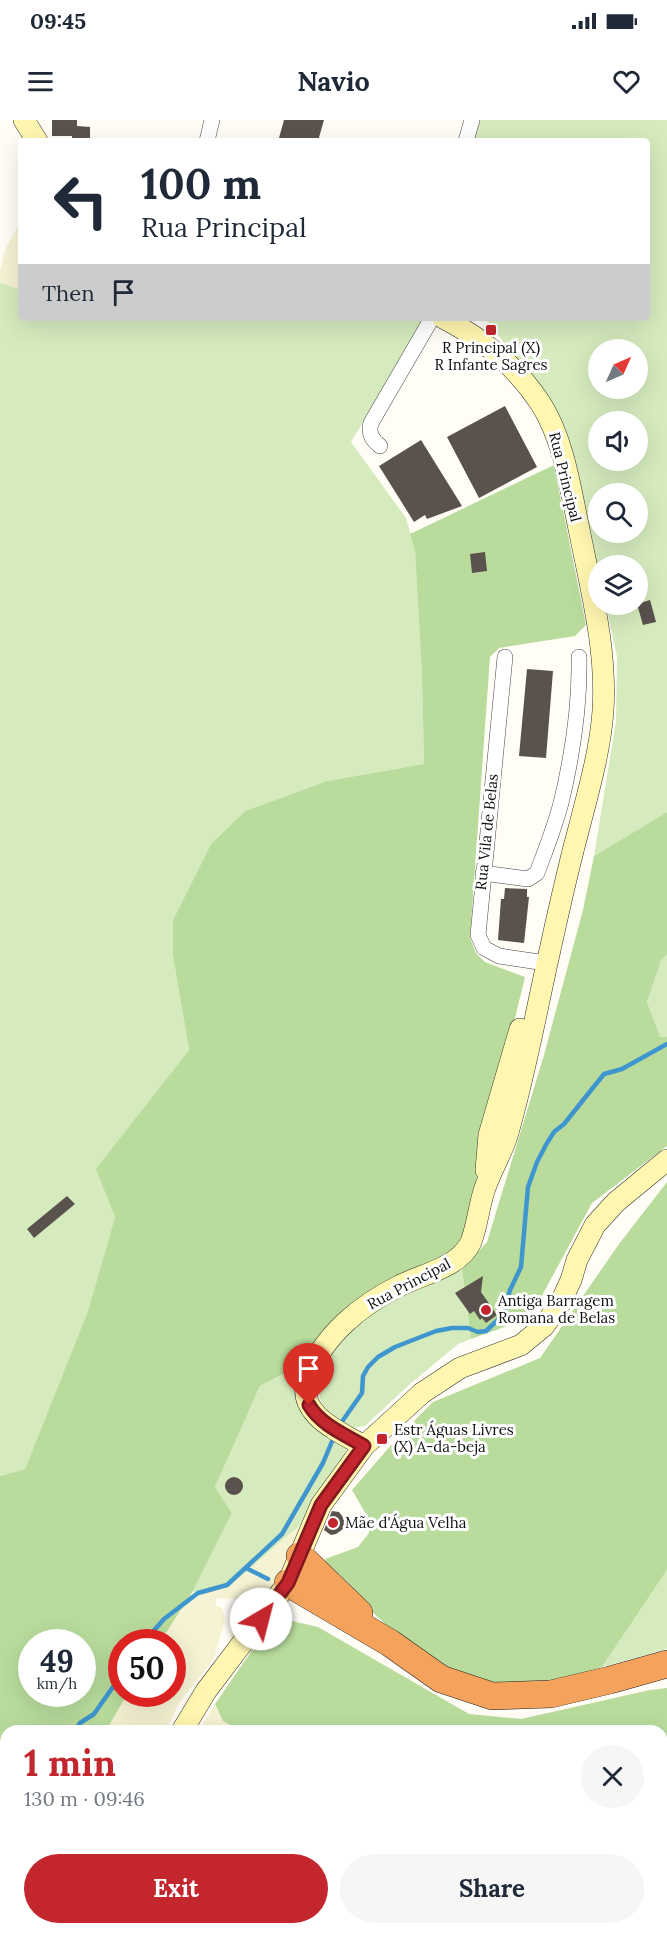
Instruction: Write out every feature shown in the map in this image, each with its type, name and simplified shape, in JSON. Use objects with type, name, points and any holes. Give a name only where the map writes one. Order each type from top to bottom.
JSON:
[{"type":"highway","points":[[300,1556],[390,1643]]},
{"type":"highway","points":[[288,1583],[390,1643],[441,1679],[492,1696],[551,1695],[667,1664]]},
{"type":"street","points":[[24,120],[35,138]]},
{"type":"street","points":[[208,138],[212,120]]},
{"type":"street","points":[[467,138],[472,120]]},
{"type":"street","points":[[380,446],[371,435],[371,423],[430,321]]},
{"type":"street","name":"Rua Principal","points":[[364,1446],[315,1415],[306,1395],[309,1373],[336,1332],[358,1311],[377,1298],[454,1261],[470,1243],[485,1187],[506,1140],[520,1088],[562,894],[595,766],[603,712],[603,654],[559,443],[540,402],[514,369],[469,325],[454,321]]},
{"type":"street","name":"Rua Vila de Belas","points":[[505,657],[478,935],[484,948],[499,956],[539,962]]},
{"type":"street","points":[[483,873],[528,879],[537,873],[562,800],[577,718],[580,686],[579,657]]},
{"type":"street","name":"Rua Principal","points":[[485,1187],[489,1135],[539,962],[562,894]]},
{"type":"street","points":[[186,1725],[206,1691],[288,1583],[321,1505],[364,1446],[422,1393],[460,1368],[521,1345],[544,1326],[560,1304],[577,1260],[595,1225],[616,1202],[667,1160]]},
{"type":"shaded area","points":[[18,226],[18,289],[0,282],[5,250]]},
{"type":"shaded area","points":[[307,1521],[285,1570],[224,1657],[240,1603],[236,1599],[217,1598],[215,1605],[222,1608],[225,1619],[214,1659],[186,1694],[186,1629],[168,1629],[193,1591],[200,1594],[230,1586]]},
{"type":"shaded area","points":[[215,1704],[223,1721],[231,1725],[202,1725]]},
{"type":"shaded area","points":[[120,1707],[177,1707],[168,1725],[109,1725]]},
{"type":"green space","points":[[480,120],[667,120],[667,812],[594,856],[616,721],[617,657],[608,615],[648,615],[648,555],[595,555],[593,543],[648,543],[648,483],[588,483],[588,519],[566,435],[546,397],[487,321],[650,321],[650,138],[474,138]]},
{"type":"green space","points":[[0,282],[18,289],[18,321],[424,321],[351,442],[406,518],[415,550],[424,764],[327,781],[245,811],[211,844],[173,920],[173,956],[189,1050],[97,1169],[115,1217],[88,1311],[25,1469],[0,1476]]},
{"type":"green space","points":[[554,465],[586,625],[575,636],[499,648],[490,657],[470,938],[476,953],[485,962],[525,977],[482,1153],[463,1243],[306,1362],[260,1386],[215,1487],[232,1513],[193,1591],[168,1629],[108,1629],[108,1707],[120,1707],[109,1725],[0,1725],[0,1476],[25,1469],[88,1311],[115,1217],[96,1169],[189,1050],[173,956],[173,920],[211,844],[245,811],[327,781],[424,764],[415,550],[410,534]]},
{"type":"green space","points":[[667,812],[667,954],[661,961],[647,1002],[660,1037],[667,1037],[667,1146],[592,1203],[538,1303],[521,1321],[471,1339],[462,1269],[487,1242],[544,1055],[583,910],[594,856]]},
{"type":"green space","points":[[667,954],[667,1037],[660,1038],[647,1002],[661,961]]},
{"type":"green space","points":[[667,1182],[667,1570],[602,1667],[534,1688],[484,1684],[439,1666],[402,1639],[332,1576],[325,1559],[358,1547],[369,1533],[367,1516],[352,1490],[399,1436],[433,1402],[540,1358],[619,1244]]},
{"type":"green space","points":[[462,1269],[471,1339],[458,1344],[365,1426],[353,1428],[323,1409],[318,1390],[319,1375],[335,1347],[347,1332],[382,1303]]},
{"type":"green space","points":[[306,1362],[296,1383],[296,1399],[299,1407],[312,1420],[343,1440],[346,1449],[344,1456],[307,1521],[230,1586],[200,1595],[193,1591],[232,1513],[215,1487],[260,1386]]},
{"type":"green space","points":[[667,1570],[667,1649],[602,1667]]},
{"type":"green space","points":[[275,1617],[318,1627],[469,1714],[521,1719],[667,1688],[667,1725],[231,1725],[223,1721],[215,1704]]},
{"type":"building","points":[[52,120],[77,120],[77,126],[90,127],[90,138],[52,136]]},
{"type":"building","points":[[284,120],[324,120],[319,138],[279,138]]},
{"type":"building","points":[[505,406],[537,467],[479,498],[447,437]]},
{"type":"building","points":[[421,440],[462,506],[427,519],[425,515],[414,522],[379,466]]},
{"type":"building","points":[[485,552],[487,571],[472,573],[470,554]]},
{"type":"building","points":[[650,600],[656,622],[643,625],[640,615],[648,615],[648,601]]},
{"type":"building","points":[[527,669],[553,671],[546,758],[519,756]]},
{"type":"building","points":[[505,888],[527,889],[527,897],[529,897],[524,943],[498,940],[501,899],[504,899]]},
{"type":"building","points":[[67,1196],[75,1204],[34,1238],[27,1229]]},
{"type":"building","points":[[483,1276],[481,1292],[497,1315],[486,1323],[482,1318],[480,1320],[474,1311],[470,1314],[455,1293]]},
{"type":"building","points":[[234,1477],[240,1480],[243,1486],[240,1492],[234,1495],[228,1492],[225,1486],[228,1480]]},
{"type":"building","name":"Mãe d'Água Velha","points":[[332,1511],[339,1512],[345,1520],[343,1529],[331,1535],[324,1530]]},
{"type":"waterway","points":[[341,1423],[362,1393],[363,1376],[368,1367],[378,1357],[395,1347],[436,1331],[452,1328],[486,1331],[503,1315],[510,1290],[521,1267],[528,1187],[547,1143],[604,1074],[622,1069],[667,1044]]},
{"type":"waterway","points":[[155,1629],[164,1619],[198,1593],[227,1585],[282,1534],[323,1463],[333,1439]]},
{"type":"waterway","points":[[246,1568],[268,1579]]},
{"type":"waterway","points":[[78,1725],[94,1714],[108,1694]]},
{"type":"place","name":"R Principal (X) R Infante Sagres","points":[[491,330]]},
{"type":"place","name":"Antiga Barragem Romana de Belas","points":[[486,1310]]},
{"type":"place","name":"Estr Águas Livres (X) A-da-beja","points":[[382,1439]]},
{"type":"place","name":"Mãe d'Água Velha","points":[[333,1523]]},
{"type":"route","points":[[261,1619],[288,1583],[321,1505],[364,1446],[324,1422],[315,1415],[309,1405]]}]
